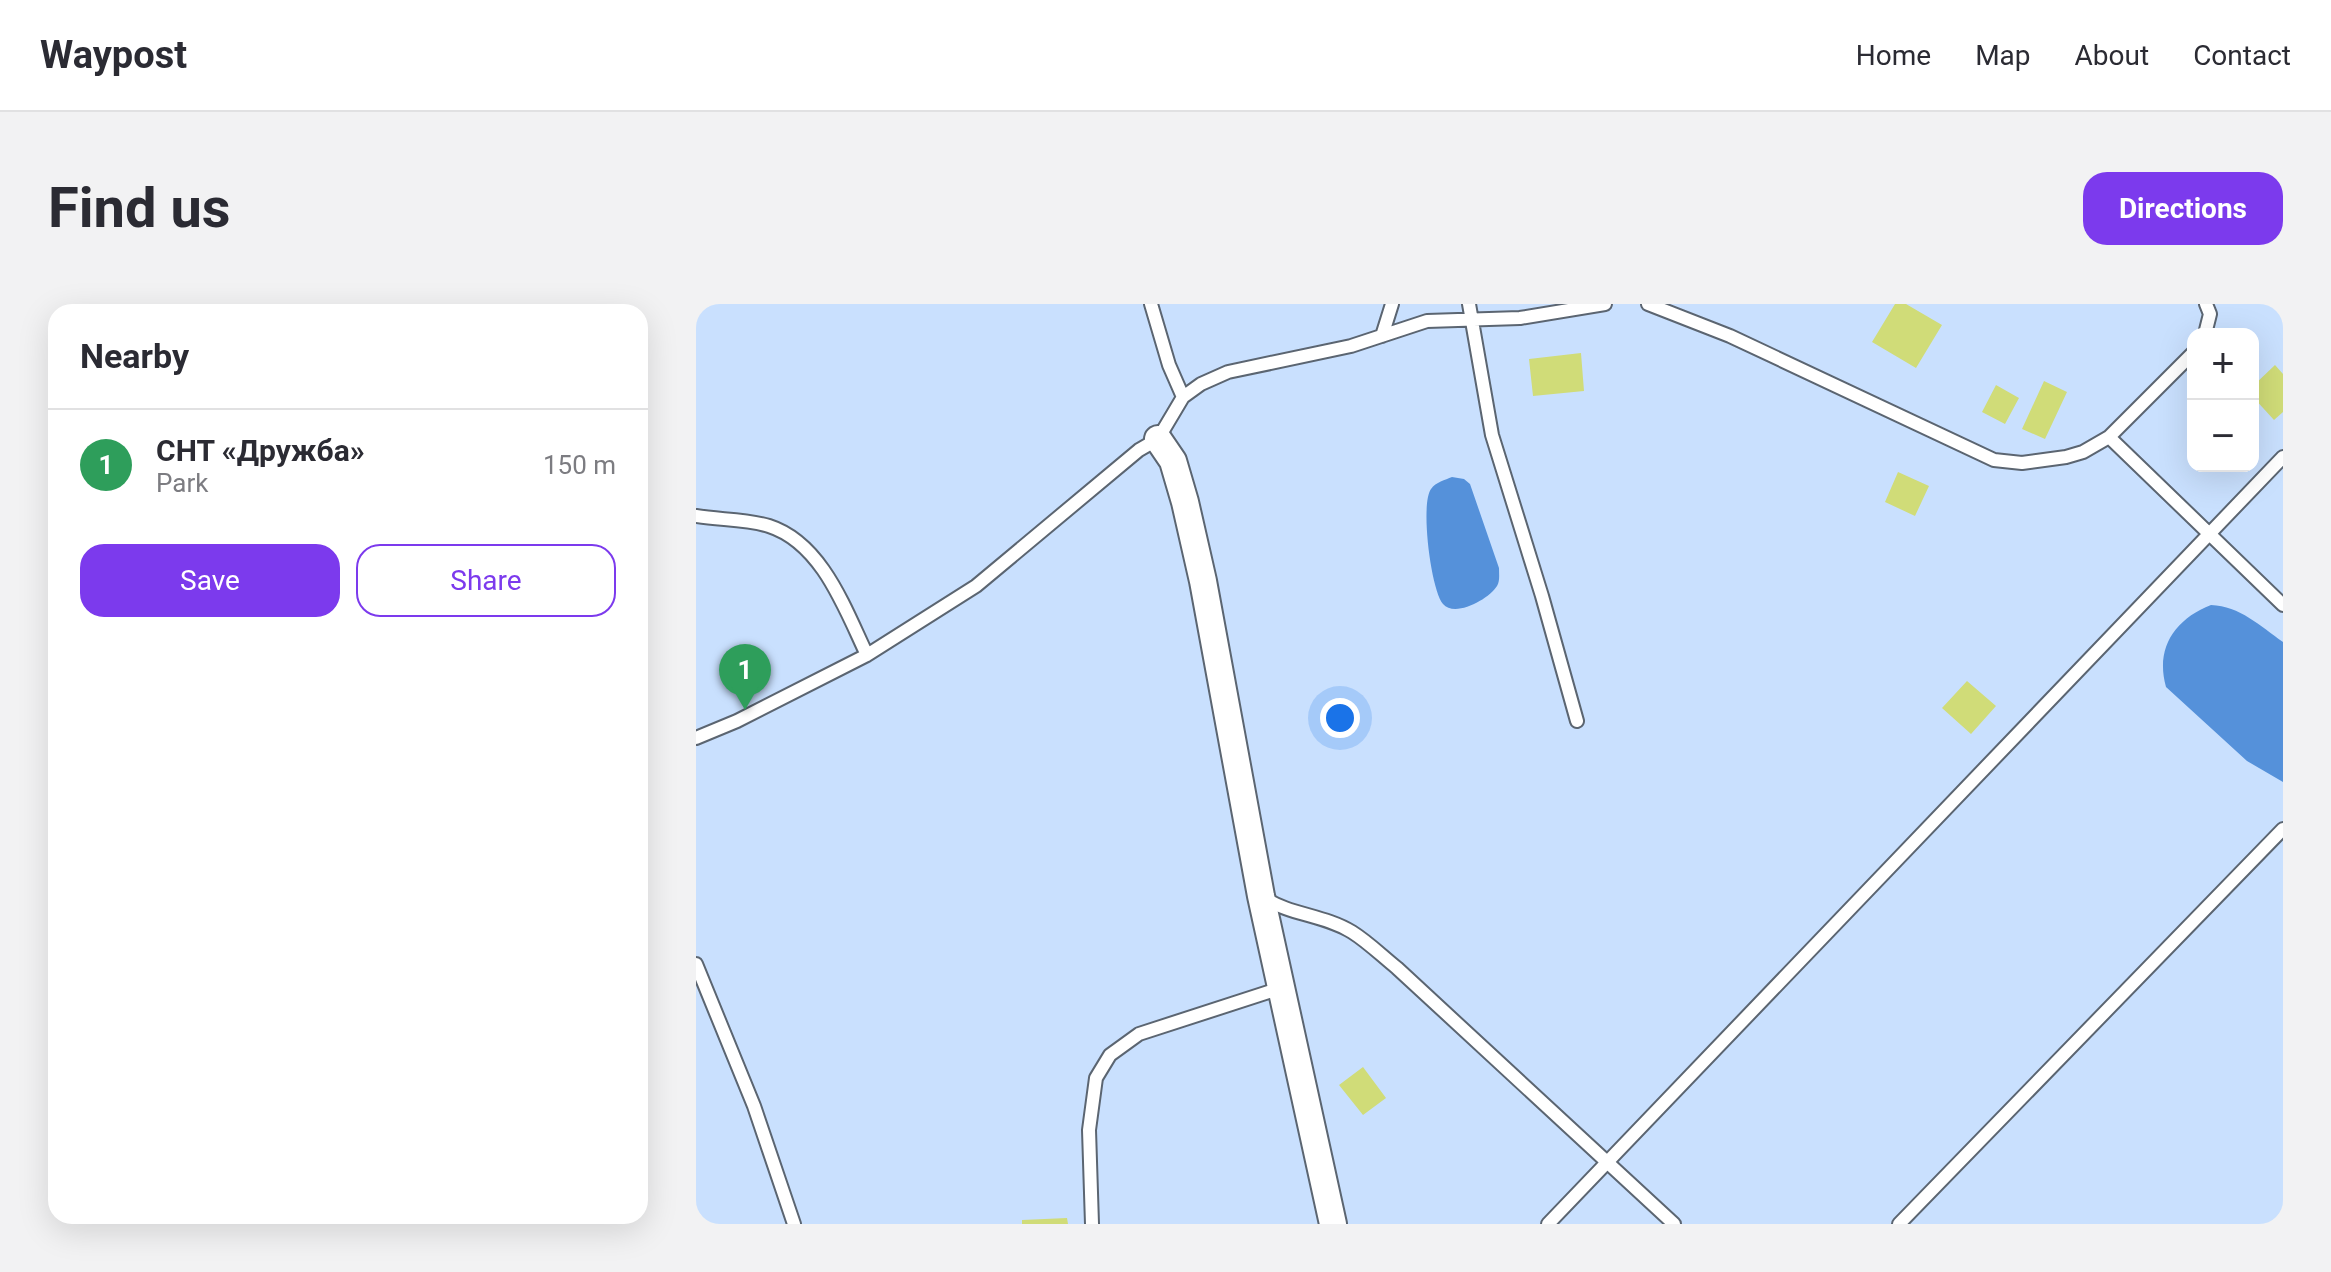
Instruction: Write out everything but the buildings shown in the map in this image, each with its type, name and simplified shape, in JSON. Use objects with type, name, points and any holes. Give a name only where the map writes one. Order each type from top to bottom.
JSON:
[{"type":"street","points":[[1158,439],[1173,461],[1188,515],[1261,896],[1333,1224]]},
{"type":"lane","points":[[1151,304],[1169,365],[1183,397]]},
{"type":"lane","points":[[1382,336],[1392,304]]},
{"type":"lane","points":[[1469,304],[1492,435],[1577,721]]},
{"type":"lane","points":[[696,738],[737,721],[867,655],[976,586],[1139,450],[1158,439],[1183,397],[1201,384],[1228,372],[1351,346],[1427,321],[1520,318],[1605,304]]},
{"type":"lane","points":[[1648,304],[1730,336],[1994,460],[2022,463],[2083,452],[2109,437],[2187,359]]},
{"type":"lane","points":[[2206,304],[2210,314],[2206,328]]},
{"type":"lane","points":[[2109,437],[2283,605]]},
{"type":"lane","points":[[1548,1224],[2283,457]]},
{"type":"lane","points":[[696,516],[766,525],[784,532],[814,557],[844,606],[867,655]]},
{"type":"lane","points":[[1899,1224],[2283,829]]},
{"type":"lane","points":[[1261,896],[1283,909],[1324,920],[1351,932],[1397,968],[1674,1224]]},
{"type":"lane","points":[[696,964],[754,1106],[794,1224]]},
{"type":"lane","points":[[1092,1224],[1089,1130],[1096,1078],[1110,1055],[1139,1034],[1281,988]]},
{"type":"shaded area","points":[[696,304],[2283,304],[2283,1224],[696,1224]]},
{"type":"water","points":[[1452,477],[1464,479],[1470,484],[1499,568],[1499,582],[1493,591],[1472,605],[1455,609],[1443,604],[1439,596],[1431,565],[1427,528],[1431,489]]},
{"type":"water","points":[[2211,605],[2240,613],[2283,642],[2283,782],[2247,761],[2166,687],[2163,660],[2171,637],[2187,618]]},
{"type":"place","name":"СНТ «Дружба»","points":[[745,710]]}]
